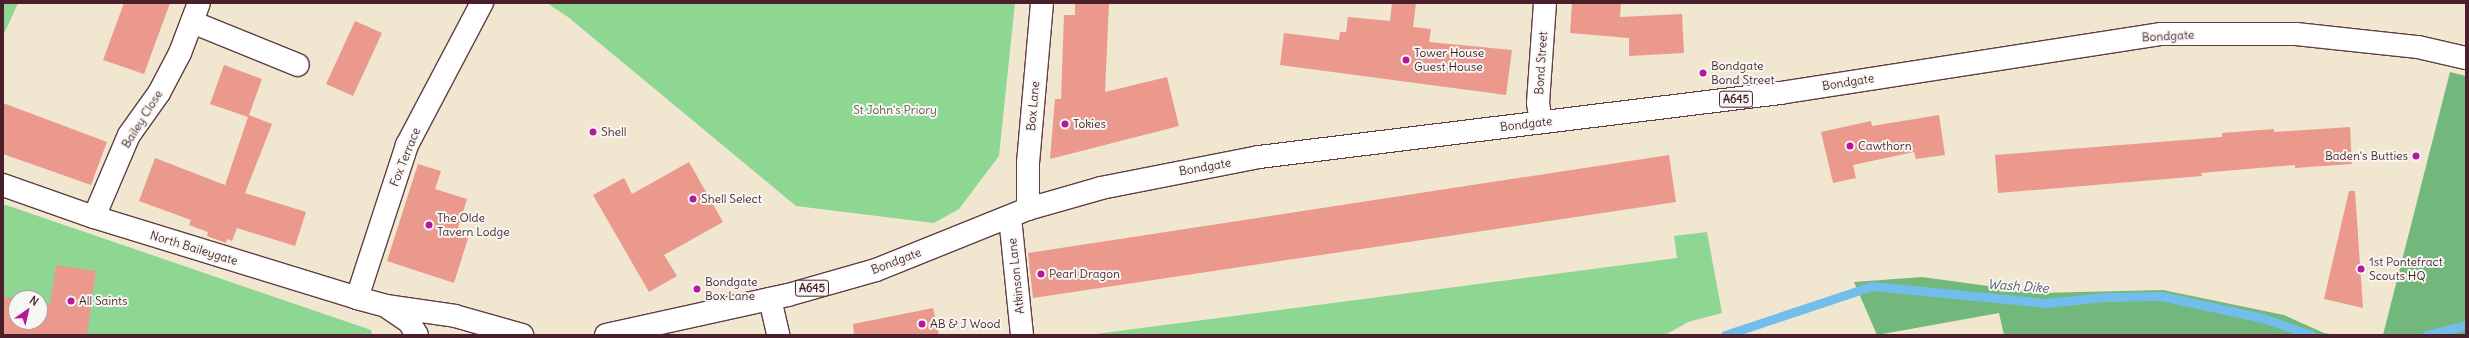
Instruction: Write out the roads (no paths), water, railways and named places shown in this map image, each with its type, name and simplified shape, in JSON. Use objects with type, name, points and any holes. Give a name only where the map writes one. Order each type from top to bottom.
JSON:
[{"type":"main road","name":"Fox Terrace","points":[[357,298],[407,145],[482,3]]},
{"type":"main road","name":"Box Lane","points":[[1019,213],[1028,163],[1042,3]]},
{"type":"main road","name":"Bond Street","points":[[1541,122],[1538,103],[1545,3]]},
{"type":"main road","name":"Bailey Close","points":[[94,217],[129,135],[159,93],[180,53],[196,12],[298,64]]},
{"type":"main road","name":"Bondgate","points":[[606,335],[770,299],[876,270],[1019,213],[1134,180],[1259,157],[1780,93],[2161,34],[2296,34],[2418,47],[2466,58]]},
{"type":"main road","name":"North Baileygate","points":[[3,185],[94,217],[357,298],[386,306],[454,316],[522,335]]},
{"type":"main road","name":"Atkinson Lane","points":[[1019,213],[1022,335]]},
{"type":"main road","points":[[770,299],[778,335]]},
{"type":"main road","name":"North Baileygate","points":[[386,306],[409,322],[417,335]]},
{"type":"waterway","name":"Wash Dike","points":[[1725,335],[1872,286],[2045,303],[2105,297],[2161,296],[2263,318],[2311,335]]},
{"type":"waterway","name":"Wash Dike","points":[[2426,335],[2466,325]]},
{"type":"place","name":"Tower House Guest House","points":[[1406,60]]},
{"type":"place","name":"Bondgate Bond Street","points":[[1703,73]]},
{"type":"place","name":"Tokies","points":[[1065,124]]},
{"type":"place","name":"Shell","points":[[593,132]]},
{"type":"place","name":"Cawthorn","points":[[1850,146]]},
{"type":"place","name":"Baden's Butties","points":[[2416,156]]},
{"type":"place","name":"Shell Select","points":[[693,199]]},
{"type":"place","name":"The Olde Tavern Lodge","points":[[429,225]]},
{"type":"place","name":"1st Pontefract Scouts HQ","points":[[2361,269]]},
{"type":"place","name":"Pearl Dragon","points":[[1041,274]]},
{"type":"place","name":"Bondgate Box Lane","points":[[697,289]]},
{"type":"place","name":"All Saints","points":[[71,301]]},
{"type":"place","name":"AB & J Wood","points":[[922,324]]},
{"type":"park label","name":"St John's Priory","points":[[895,110]]}]
